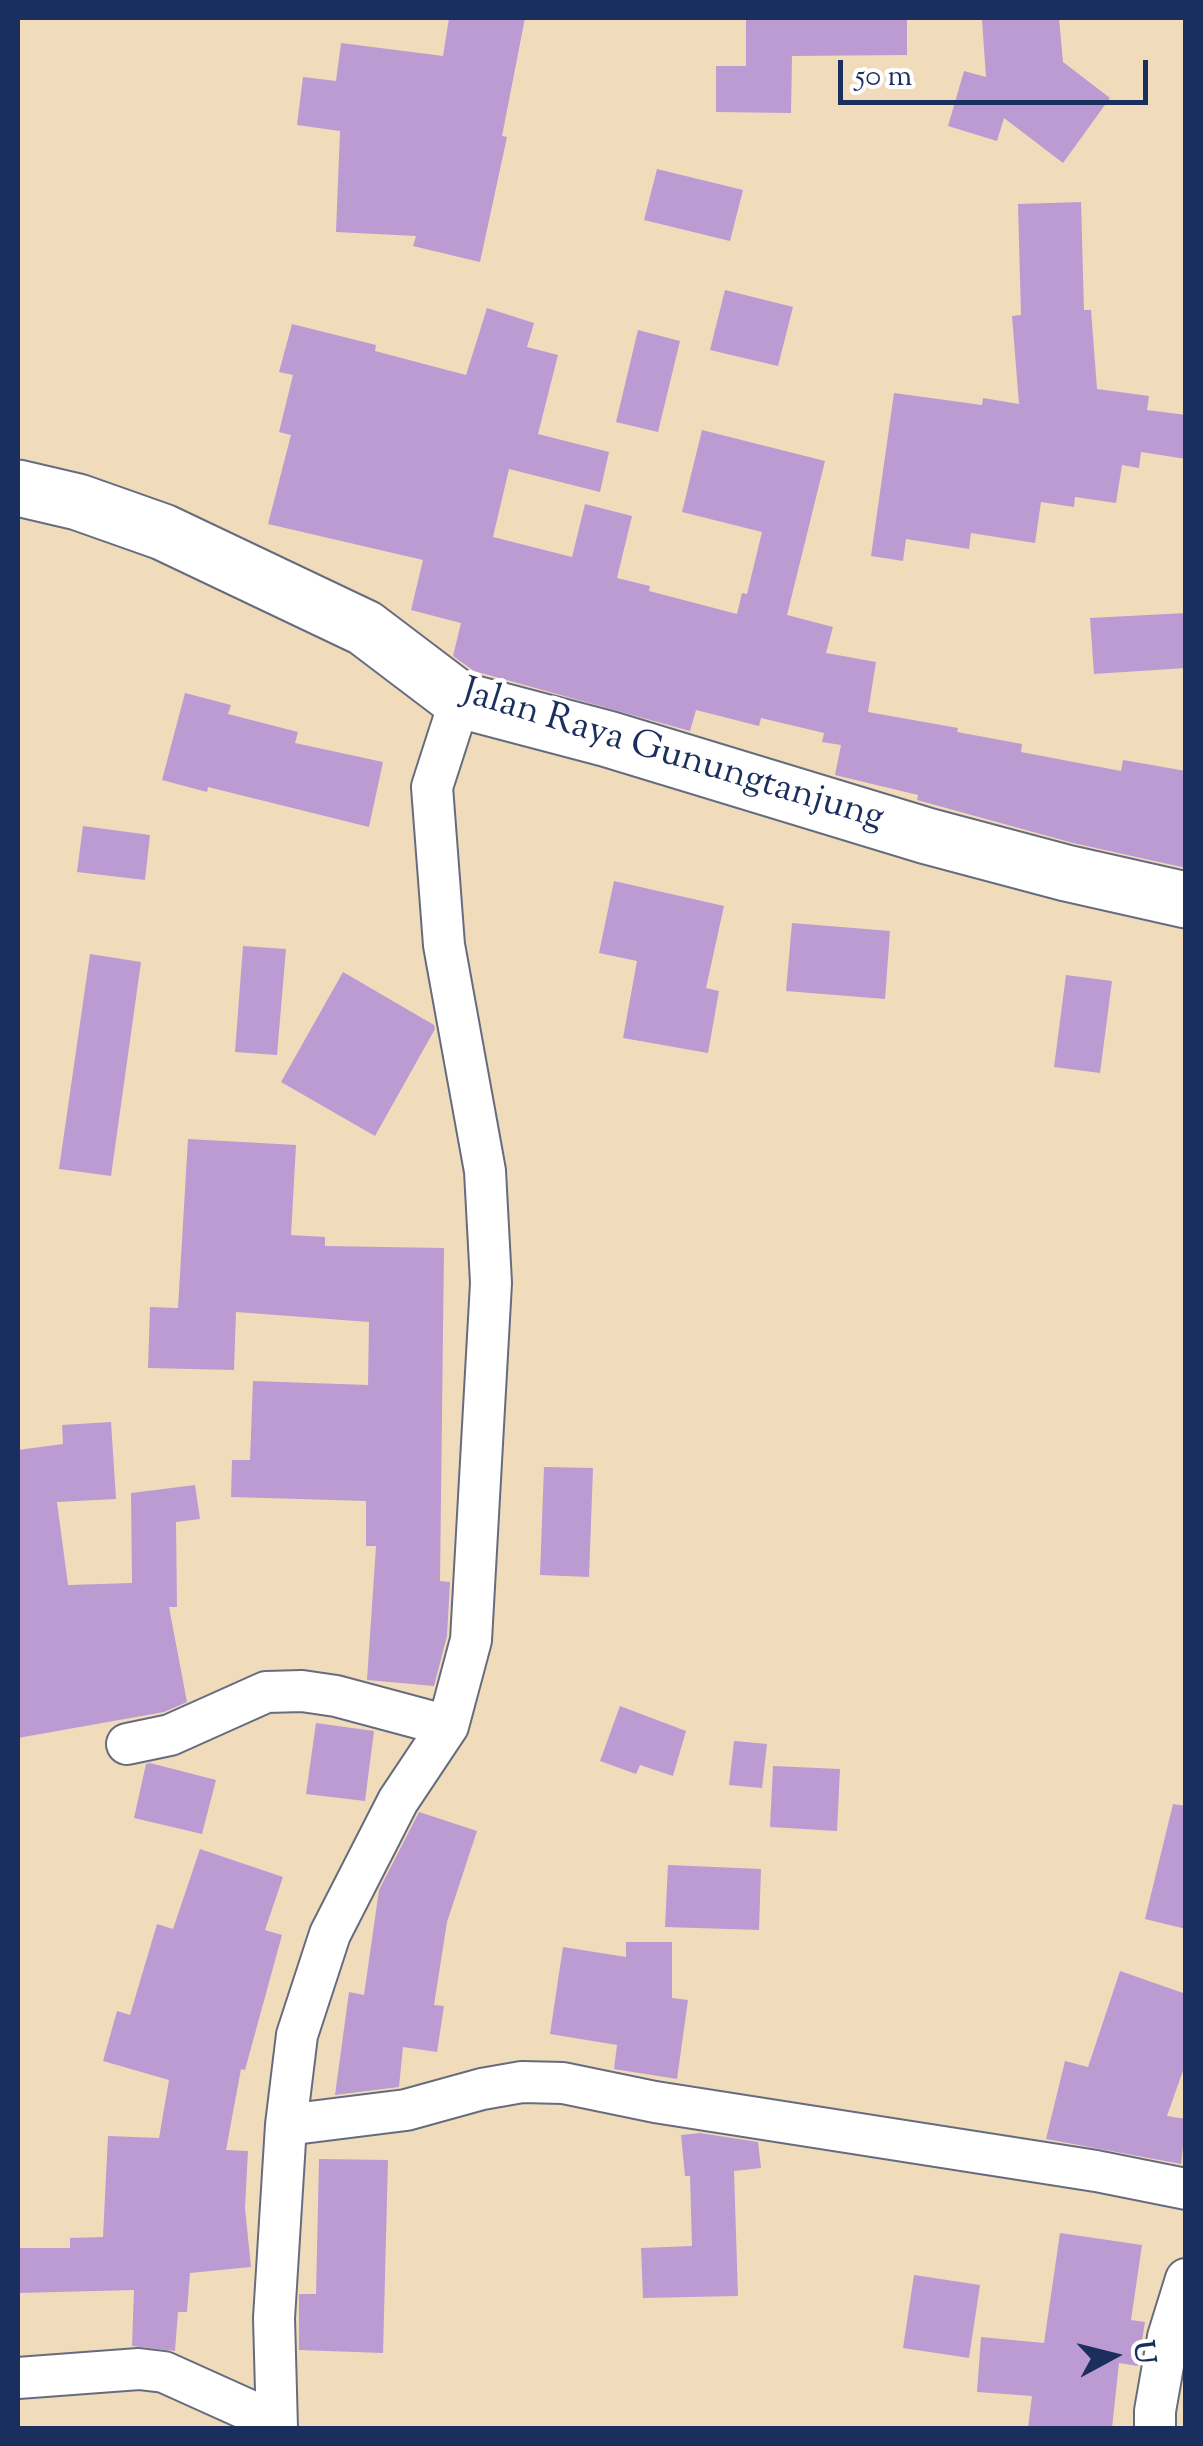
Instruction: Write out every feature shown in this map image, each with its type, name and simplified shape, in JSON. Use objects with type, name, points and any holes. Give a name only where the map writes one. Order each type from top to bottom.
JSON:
[{"type":"main road","name":"Jalan Raya Gunungtanjung","points":[[18,488],[78,502],[162,532],[365,628],[460,700],[927,836],[1186,900]]},
{"type":"street","points":[[18,2378],[138,2369],[164,2372],[276,2425],[274,2318],[286,2125],[297,2035],[330,1934],[398,1801],[448,1726],[471,1640],[491,1283],[485,1171],[444,946],[432,787],[460,700]]},
{"type":"street","points":[[126,1744],[170,1735],[266,1692],[302,1691],[336,1696],[448,1726]]},
{"type":"street","points":[[286,2125],[406,2110],[522,2082],[562,2082],[675,2106],[1096,2171],[1186,2189]]},
{"type":"street","points":[[1155,2428],[1154,2411],[1168,2336],[1185,2284]]},
{"type":"building","points":[[449,18],[525,18],[502,136],[507,137],[480,262],[413,246],[416,236],[336,232],[340,131],[297,125],[303,77],[336,81],[341,43],[443,56]]},
{"type":"building","points":[[746,18],[907,18],[907,55],[792,56],[791,113],[716,112],[716,66],[746,66]]},
{"type":"building","points":[[1059,18],[1063,62],[1110,98],[1063,163],[1004,118],[997,141],[948,126],[964,71],[986,77],[982,20]]},
{"type":"building","points":[[657,169],[743,190],[730,241],[644,220]]},
{"type":"building","points":[[1081,202],[1084,310],[1091,310],[1097,389],[1149,396],[1147,410],[1186,415],[1186,459],[1141,452],[1139,468],[1122,465],[1116,503],[1075,497],[1074,507],[1041,502],[1035,543],[971,533],[969,549],[906,539],[903,561],[871,556],[894,393],[982,405],[983,398],[1019,404],[1012,316],[1021,315],[1018,204]]},
{"type":"building","points":[[725,290],[793,307],[778,366],[710,350]]},
{"type":"building","points":[[487,308],[534,323],[527,347],[558,355],[538,434],[609,452],[600,492],[509,469],[493,537],[572,557],[585,504],[632,516],[617,578],[650,586],[649,591],[737,614],[742,593],[747,594],[762,532],[682,512],[702,430],[825,461],[787,615],[833,627],[826,653],[876,662],[868,712],[958,728],[957,732],[1022,744],[1021,752],[1121,771],[1123,760],[1186,771],[1186,868],[1073,843],[917,800],[918,795],[835,775],[841,745],[822,742],[824,733],[761,718],[759,726],[696,710],[690,731],[474,671],[453,656],[461,623],[411,610],[423,560],[268,524],[291,435],[279,432],[293,375],[279,372],[292,324],[376,345],[375,351],[466,375]]},
{"type":"building","points":[[638,330],[680,341],[658,432],[616,422]]},
{"type":"building","points":[[1186,613],[1186,668],[1094,674],[1090,618]]},
{"type":"building","points":[[185,693],[231,705],[228,714],[298,732],[295,743],[383,762],[369,827],[208,787],[207,792],[162,780]]},
{"type":"building","points":[[83,826],[150,835],[145,880],[77,872]]},
{"type":"building","points":[[614,881],[724,906],[706,988],[719,991],[708,1053],[623,1038],[637,961],[599,953]]},
{"type":"building","points":[[792,923],[890,931],[885,999],[786,991]]},
{"type":"building","points":[[243,946],[286,949],[277,1055],[235,1052]]},
{"type":"building","points":[[90,954],[141,962],[111,1176],[59,1169]]},
{"type":"building","points":[[343,972],[435,1029],[375,1136],[281,1082]]},
{"type":"building","points":[[1066,975],[1112,981],[1100,1073],[1054,1067]]},
{"type":"building","points":[[188,1139],[296,1145],[291,1235],[325,1237],[325,1246],[444,1248],[440,1581],[450,1582],[447,1636],[434,1686],[367,1680],[376,1546],[366,1546],[366,1501],[231,1497],[232,1460],[250,1460],[253,1381],[368,1385],[369,1322],[236,1312],[234,1370],[148,1368],[150,1307],[178,1308]]},
{"type":"building","points":[[111,1422],[116,1499],[57,1502],[68,1585],[132,1583],[131,1493],[195,1485],[200,1519],[176,1522],[177,1607],[169,1607],[187,1702],[164,1712],[18,1738],[18,1450],[63,1444],[62,1425]]},
{"type":"building","points":[[544,1467],[593,1468],[589,1577],[540,1575]]},
{"type":"building","points":[[620,1706],[686,1731],[673,1776],[640,1765],[636,1774],[600,1761]]},
{"type":"building","points":[[316,1723],[374,1731],[365,1801],[306,1794]]},
{"type":"building","points":[[734,1741],[767,1744],[762,1788],[729,1785]]},
{"type":"building","points":[[146,1764],[216,1780],[202,1834],[134,1818]]},
{"type":"building","points":[[773,1766],[840,1769],[837,1831],[770,1827]]},
{"type":"building","points":[[1173,1804],[1186,1806],[1186,1929],[1145,1919]]},
{"type":"building","points":[[419,1812],[477,1831],[447,1922],[434,2005],[444,2006],[437,2052],[403,2047],[399,2087],[335,2095],[349,1992],[364,1995],[379,1890]]},
{"type":"building","points":[[200,1849],[283,1877],[265,1930],[282,1935],[245,2070],[241,2069],[226,2150],[248,2151],[245,2208],[251,2267],[190,2273],[187,2312],[178,2312],[175,2351],[132,2346],[134,2290],[18,2293],[18,2248],[70,2248],[70,2238],[103,2237],[108,2136],[159,2138],[169,2080],[103,2061],[117,2011],[130,2015],[157,1924],[173,1929]]},
{"type":"building","points":[[668,1865],[761,1869],[759,1930],[665,1927]]},
{"type":"building","points":[[626,1942],[672,1942],[672,1998],[688,2000],[677,2079],[614,2069],[617,2045],[550,2034],[563,1947],[626,1957]]},
{"type":"building","points":[[1120,1971],[1186,1994],[1186,2062],[1167,2116],[1186,2119],[1181,2164],[1046,2139],[1065,2061],[1088,2067]]},
{"type":"building","points":[[700,2133],[758,2142],[761,2168],[734,2171],[738,2296],[643,2298],[641,2248],[692,2246],[690,2176],[685,2176],[681,2135]]},
{"type":"building","points":[[319,2159],[388,2160],[383,2353],[299,2350],[299,2294],[316,2294]]},
{"type":"building","points":[[1060,2233],[1142,2245],[1131,2320],[1145,2322],[1138,2366],[1119,2363],[1112,2428],[1028,2428],[1032,2396],[977,2392],[981,2337],[1044,2343]]},
{"type":"building","points":[[914,2275],[980,2285],[969,2358],[903,2348]]}]
